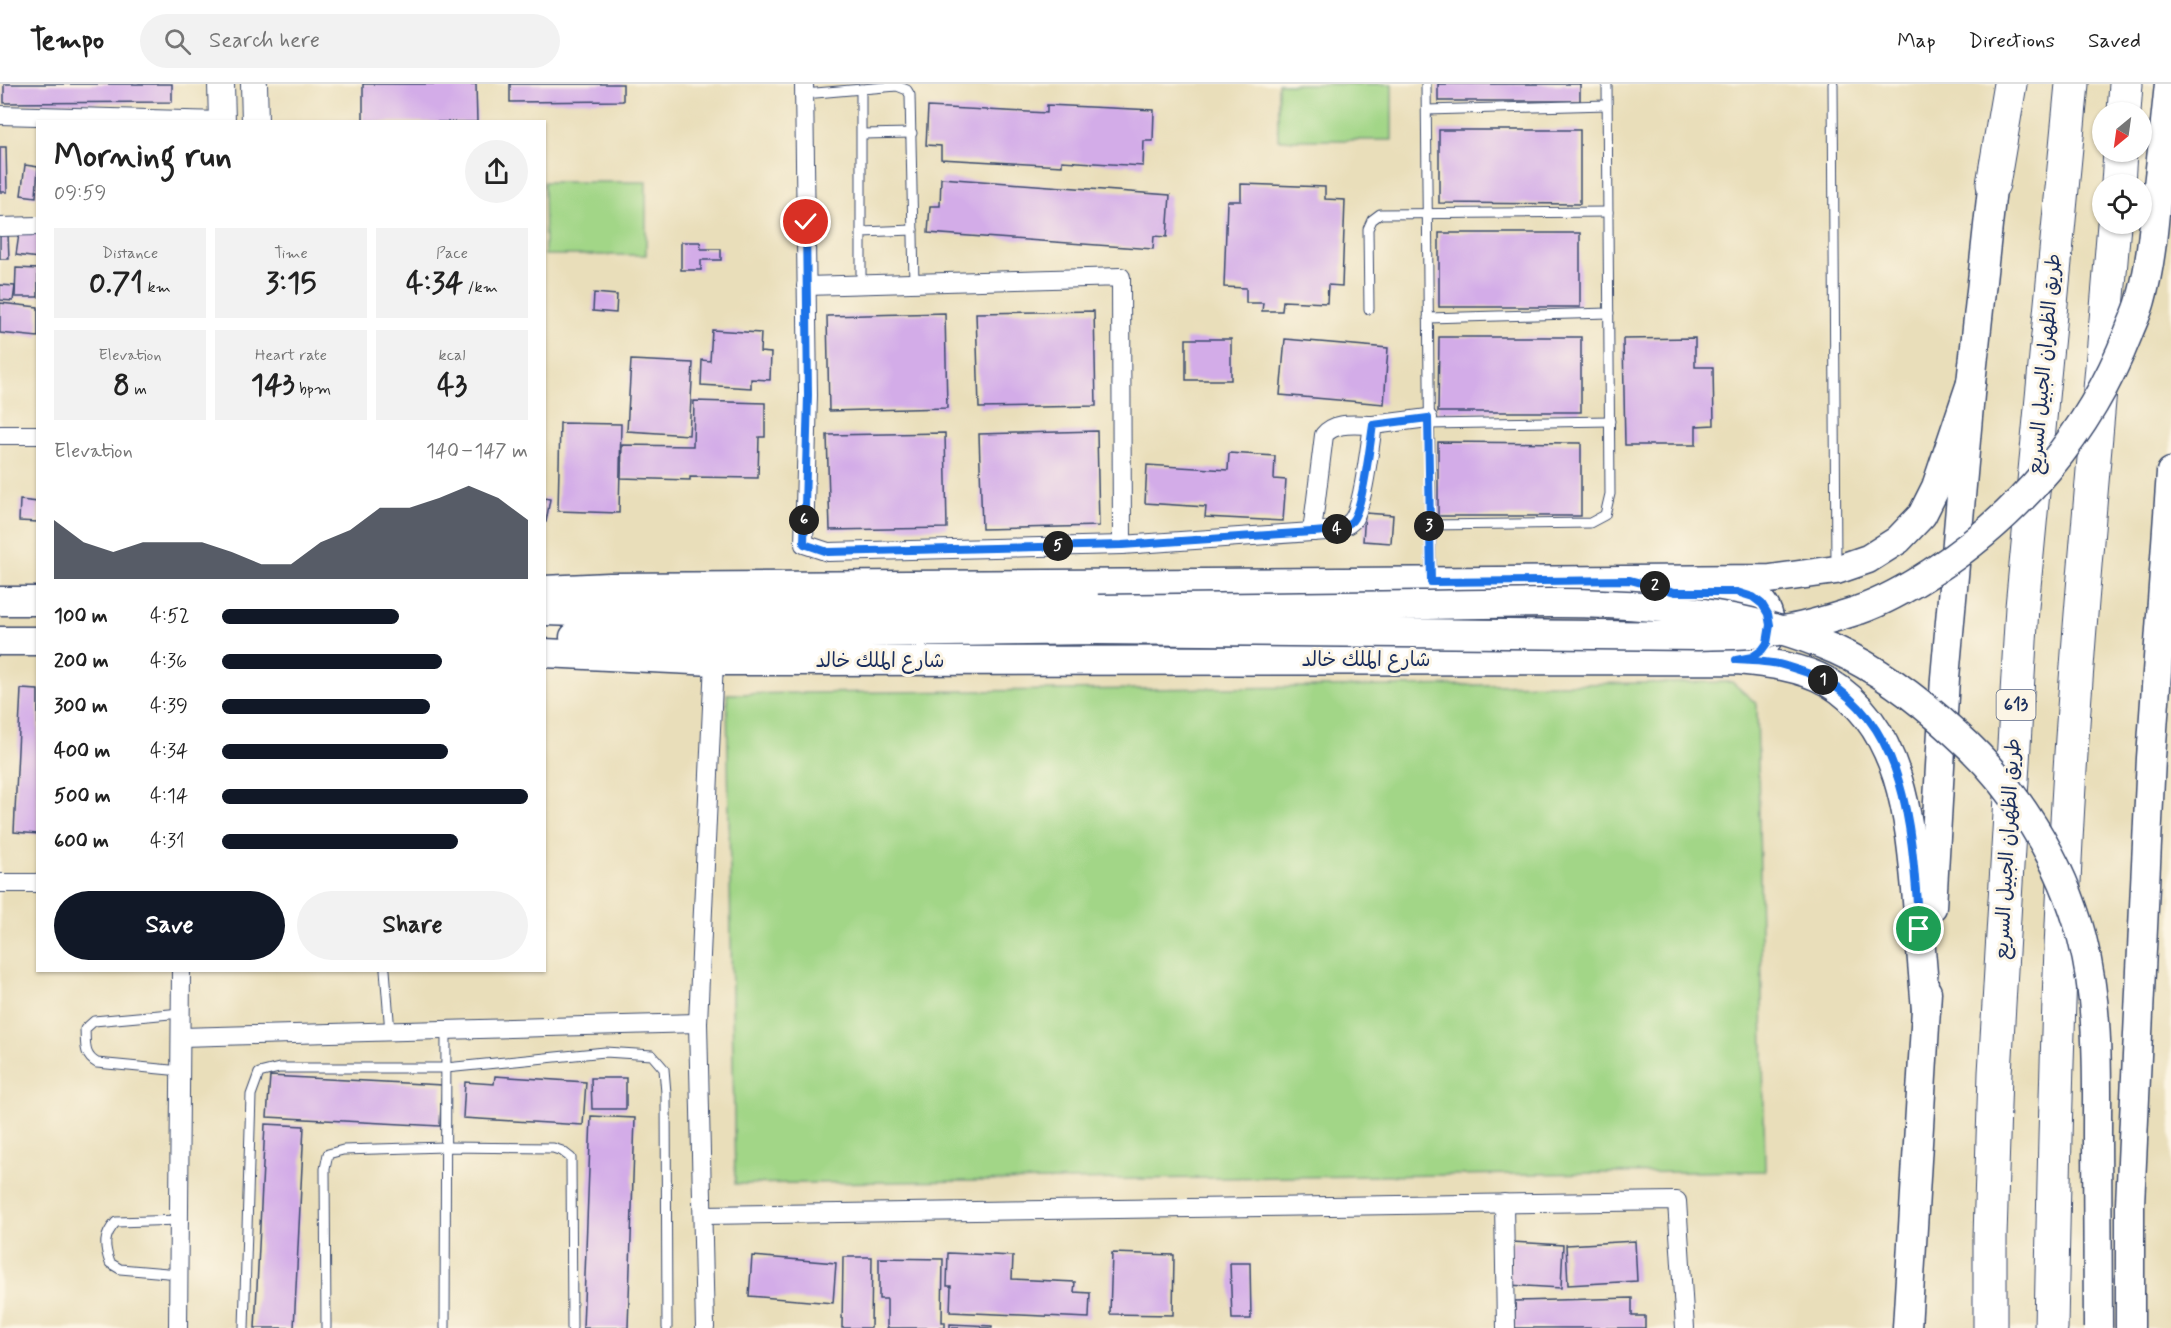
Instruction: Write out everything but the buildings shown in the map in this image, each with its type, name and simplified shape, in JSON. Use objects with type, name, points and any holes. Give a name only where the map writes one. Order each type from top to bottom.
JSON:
[{"type":"highway","points":[[1993,184],[2010,84]]},
{"type":"highway","name":"طريق الظهران الجبيل السريع","points":[[1990,1328],[1995,1073],[2022,607],[2072,84]]},
{"type":"highway","points":[[2125,102],[2126,84]]},
{"type":"highway","points":[[2051,1328],[2054,1135],[2065,860],[2085,546],[2113,234]]},
{"type":"main road","points":[[1907,1328],[1945,678],[1971,382],[1993,184],[2001,84]]},
{"type":"main road","points":[[546,611],[1097,620],[1687,636],[1788,630],[1861,609],[1906,588],[1945,564],[1987,532],[2029,493],[2063,452],[2089,413],[2118,361],[2141,301],[2151,251],[2169,84]]},
{"type":"main road","points":[[546,590],[621,587],[1770,579],[1836,570],[1868,559],[1898,540],[1922,515],[1935,487],[1971,382]]},
{"type":"main road","points":[[2130,1328],[2130,1204],[2161,758],[2171,472]]},
{"type":"main road","points":[[1630,580],[1675,592],[1737,592],[1753,597],[1762,604],[1768,614],[1770,625],[1767,643],[1752,657],[1736,660]]},
{"type":"main road","points":[[0,601],[36,601]]},
{"type":"main road","points":[[546,637],[1584,603],[1670,610],[1760,624],[1838,651],[1881,675],[1922,703],[1990,766],[2025,814],[2046,849],[2069,898],[2082,939],[2095,1013],[2098,1058],[2098,1328]]},
{"type":"main road","points":[[0,641],[36,641]]},
{"type":"main road","name":"شارع الملك خالد","points":[[546,653],[714,661],[1736,660],[1783,665],[1828,682],[1860,708],[1880,737],[1893,765],[1908,812],[1926,1010]]},
{"type":"street","points":[[221,84],[222,120]]},
{"type":"street","points":[[254,84],[255,120]]},
{"type":"street","points":[[804,89],[808,395],[804,544],[828,552],[1122,545],[1312,532],[1340,528],[1352,521],[1358,507],[1373,425]]},
{"type":"street","points":[[0,115],[92,120]]},
{"type":"street","points":[[0,227],[36,226]]},
{"type":"street","points":[[806,286],[1121,277],[1122,545]]},
{"type":"street","points":[[1312,532],[1324,435],[1329,429],[1336,426],[1428,421]]},
{"type":"street","points":[[0,435],[36,435]]},
{"type":"street","points":[[705,1328],[698,1023],[714,661]]},
{"type":"street","points":[[0,883],[36,883]]},
{"type":"street","points":[[178,1328],[181,972]]},
{"type":"street","points":[[182,1037],[698,1023]]},
{"type":"street","points":[[703,1215],[1677,1201],[1685,1328]]},
{"type":"street","points":[[1504,1203],[1506,1328]]},
{"type":"lane","points":[[1426,84],[1431,582]]},
{"type":"lane","points":[[1429,525],[1590,523],[1605,515],[1610,494],[1607,84]]},
{"type":"lane","points":[[1833,84],[1836,570]]},
{"type":"lane","points":[[804,89],[861,89],[897,86],[907,90],[911,101],[914,283]]},
{"type":"lane","points":[[861,89],[861,285]]},
{"type":"lane","points":[[1426,110],[1607,105]]},
{"type":"lane","points":[[862,134],[912,133]]},
{"type":"lane","points":[[1369,309],[1368,229],[1372,220],[1380,214],[1608,212]]},
{"type":"lane","points":[[861,232],[913,230]]},
{"type":"lane","points":[[1428,318],[1609,313]]},
{"type":"lane","points":[[1428,421],[1610,421]]},
{"type":"lane","points":[[385,972],[390,1032]]},
{"type":"lane","points":[[181,1013],[94,1021],[85,1029],[86,1053],[97,1063],[181,1071]]},
{"type":"lane","points":[[445,1328],[446,1030]]},
{"type":"lane","points":[[244,1328],[251,1095],[259,1073],[279,1068],[446,1068],[605,1052],[652,1054],[664,1069],[667,1328]]},
{"type":"lane","points":[[327,1328],[324,1169],[328,1154],[343,1150],[445,1147],[553,1148],[571,1158],[572,1328]]},
{"type":"lane","points":[[179,1274],[120,1269],[110,1263],[104,1246],[107,1231],[116,1222],[180,1220]]},
{"type":"green space","points":[[1278,84],[1392,84],[1392,140],[1278,140]]},
{"type":"green space","points":[[546,182],[646,182],[646,255],[546,255]]},
{"type":"green space","points":[[1732,682],[1757,704],[1765,1171],[735,1184],[727,694]]},
{"type":"route","points":[[806,222],[808,395],[804,544],[828,552],[1122,545],[1312,532],[1340,528],[1352,521],[1358,507],[1373,425],[1428,418],[1431,582],[1630,580],[1675,592],[1737,592],[1753,597],[1762,604],[1768,614],[1770,625],[1767,643],[1752,657],[1736,660],[1783,665],[1828,682],[1860,708],[1880,737],[1893,765],[1908,812],[1919,929]]}]
